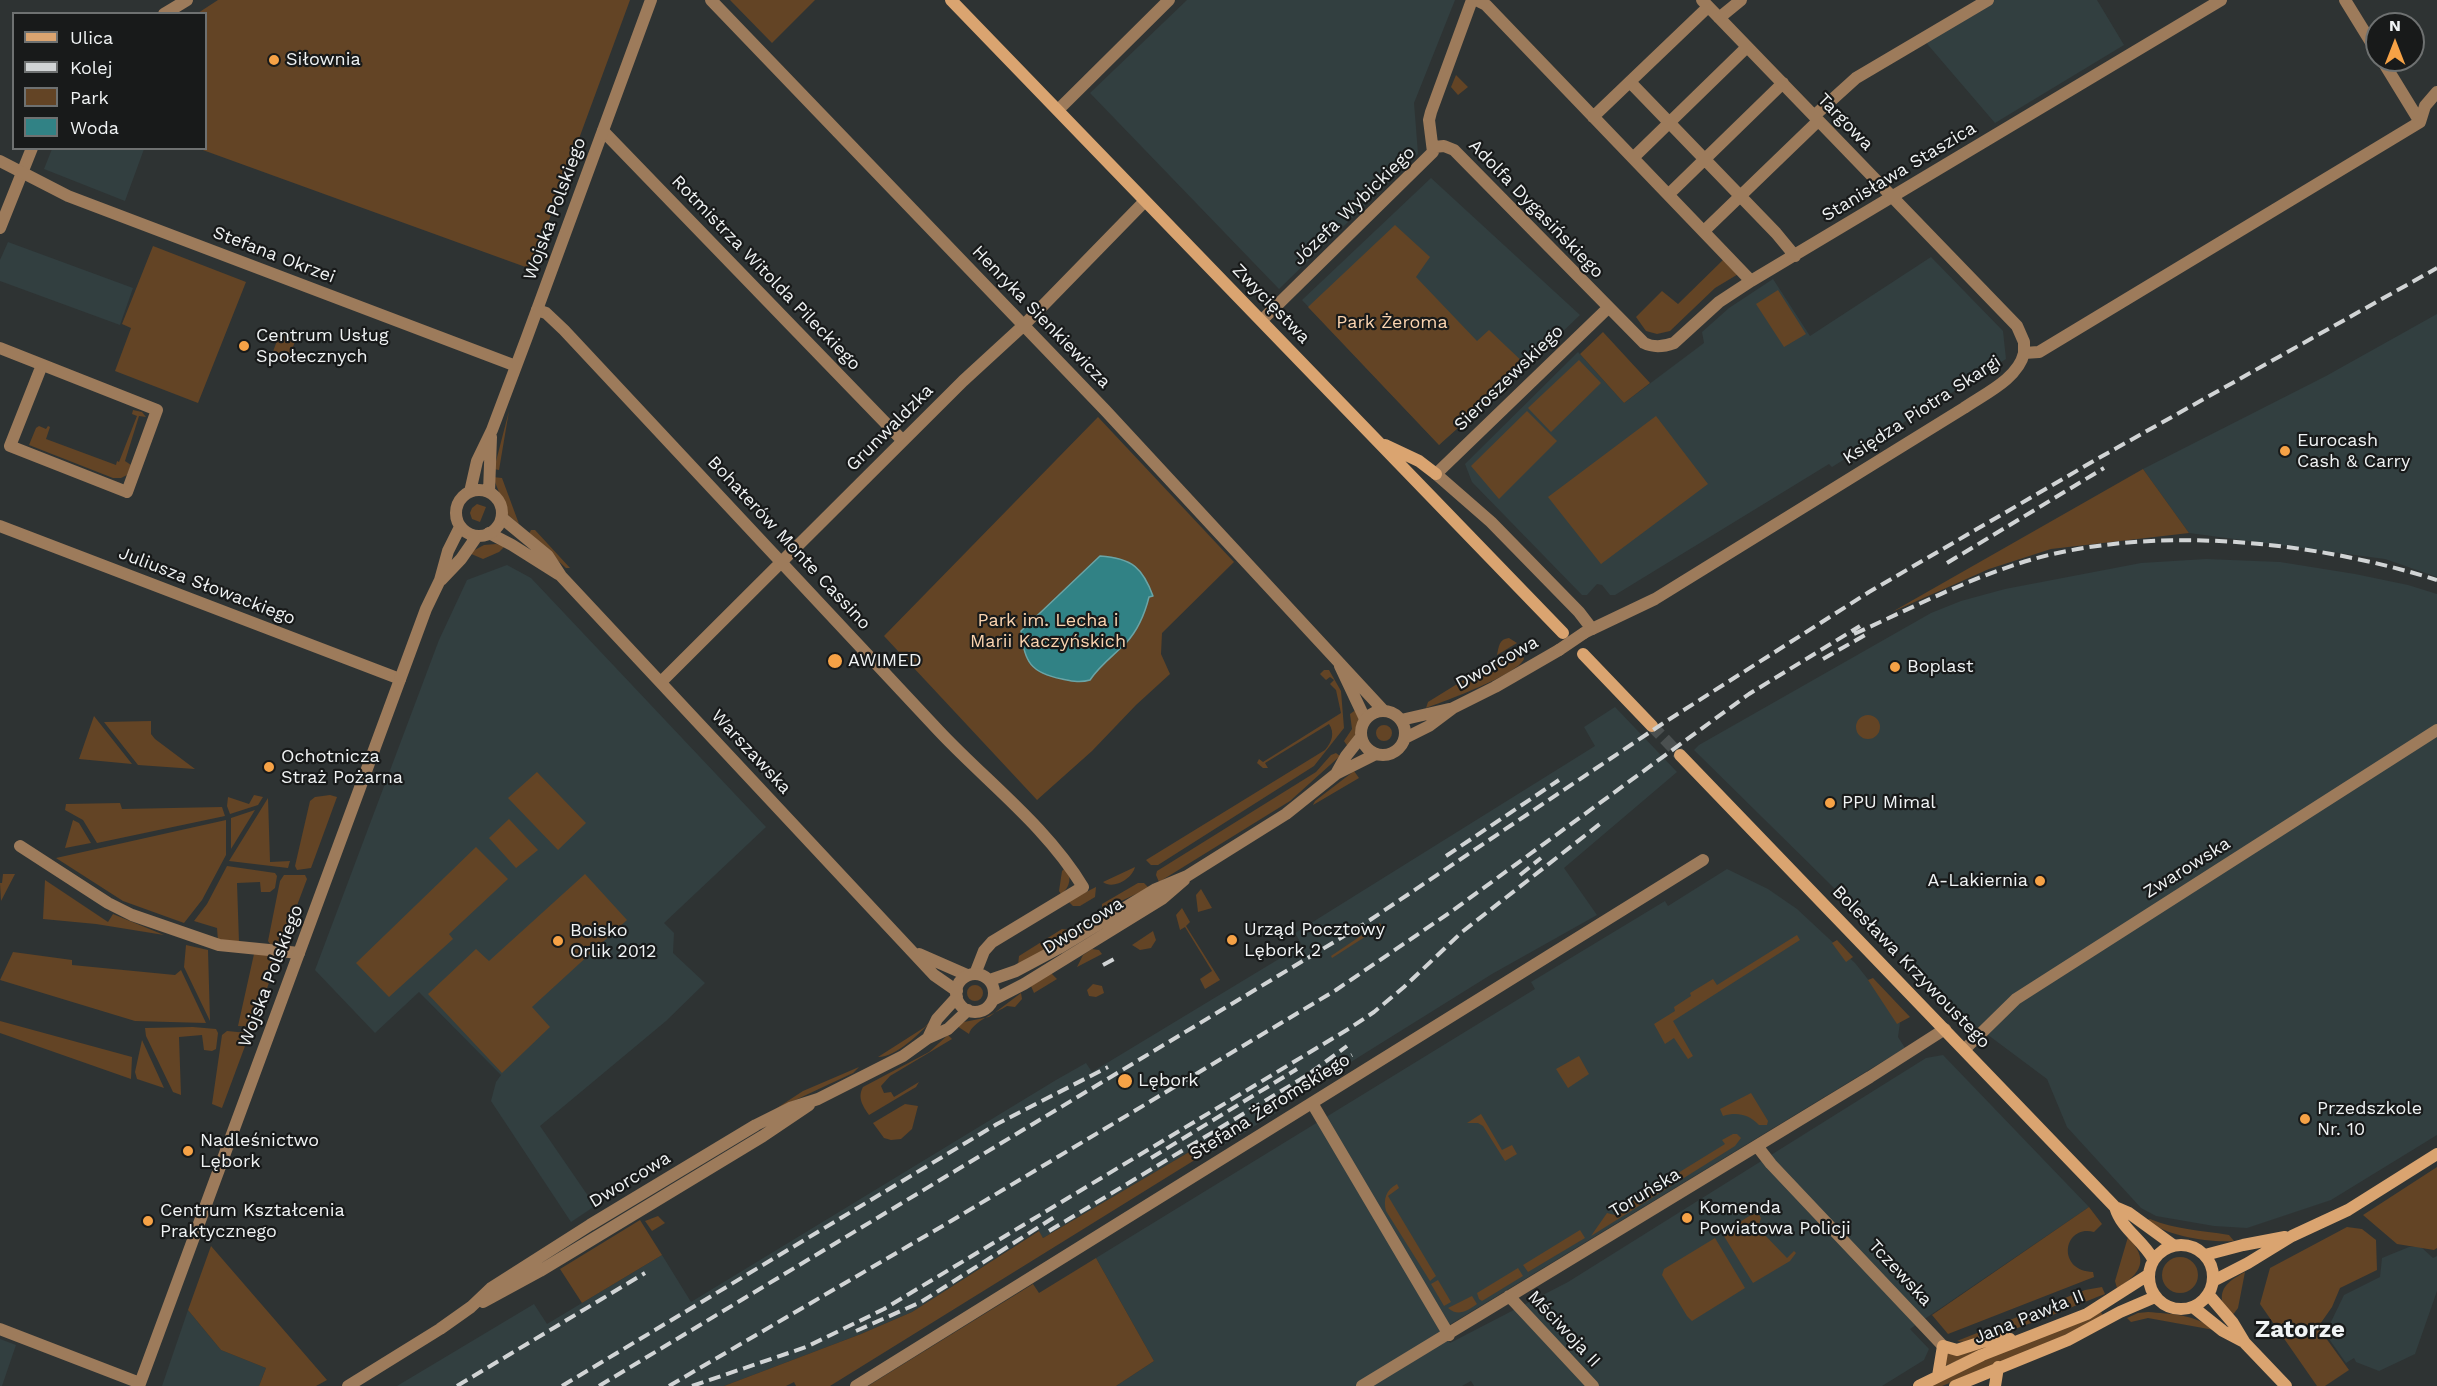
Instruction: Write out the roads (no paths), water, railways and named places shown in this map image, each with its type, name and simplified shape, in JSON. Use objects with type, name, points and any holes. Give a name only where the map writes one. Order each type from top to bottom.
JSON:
[{"type":"main road","name":"Zwycięstwa","points":[[951,0],[1563,633]]},
{"type":"main road","points":[[1377,441],[1419,461],[1436,474]]},
{"type":"main road","points":[[1583,654],[1652,726]]},
{"type":"main road","name":"Bolesława Krzywoustego","points":[[1680,755],[2115,1207],[2129,1213],[2173,1245]]},
{"type":"main road","points":[[2213,1281],[2292,1236],[2348,1210],[2437,1154]]},
{"type":"main road","name":"Bolesława Krzywoustego","points":[[2115,1207],[2119,1221],[2141,1242],[2153,1259]]},
{"type":"main road","points":[[2205,1255],[2242,1245],[2292,1236]]},
{"type":"main road","points":[[2185,1244],[2205,1255],[2212,1267],[2213,1281],[2208,1294],[2193,1307],[2172,1308],[2155,1297],[2148,1275],[2153,1259],[2162,1250],[2173,1245],[2185,1244]]},
{"type":"main road","name":"Jana Pawła II","points":[[1919,1386],[2101,1306],[2148,1275]]},
{"type":"main road","points":[[2208,1294],[2233,1323],[2245,1343],[2286,1386]]},
{"type":"main road","name":"Jana Pawła II","points":[[1955,1386],[2068,1340],[2120,1312],[2155,1297]]},
{"type":"main road","points":[[2193,1307],[2223,1331],[2245,1343]]},
{"type":"main road","points":[[1938,1376],[1944,1346],[1957,1350],[1985,1341],[2024,1338]]},
{"type":"main road","points":[[1995,1386],[1998,1367]]},
{"type":"street","points":[[168,12],[187,0]]},
{"type":"street","name":"Wojska Polskiego","points":[[470,492],[477,461],[492,430],[651,0]]},
{"type":"street","name":"Henryka Sienkiewicza","points":[[711,0],[1024,325],[1383,710]]},
{"type":"street","points":[[1058,110],[1169,0]]},
{"type":"street","points":[[1474,0],[1486,5],[1751,281]]},
{"type":"street","name":"Józefa Wybickiego","points":[[1262,320],[1429,159],[1434,147],[1429,120],[1431,112],[1474,0]]},
{"type":"street","points":[[1719,18],[1741,0]]},
{"type":"street","points":[[1704,231],[1856,78],[1988,0]]},
{"type":"street","name":"Stanisława Staszica","points":[[1608,308],[1644,343],[1651,346],[1664,346],[1674,343],[1719,302],[1751,281],[2221,0]]},
{"type":"street","points":[[2345,0],[2365,32]]},
{"type":"street","points":[[1593,117],[1630,82],[1705,3]]},
{"type":"street","name":"Targowa","points":[[1705,3],[2017,326],[2024,342],[2024,353]]},
{"type":"street","points":[[1634,157],[1747,47]]},
{"type":"street","points":[[2389,72],[2420,122]]},
{"type":"street","points":[[1630,82],[1791,249],[1795,256]]},
{"type":"street","points":[[1669,194],[1783,83]]},
{"type":"street","points":[[2420,122],[2425,106],[2437,92]]},
{"type":"street","name":"Księdza Piotra Skargi","points":[[1559,650],[1588,631],[1655,599],[1964,408],[2012,374],[2022,361],[2024,353],[2039,352],[2420,122]]},
{"type":"street","name":"Rotmistrza Witolda Pileckiego","points":[[603,131],[903,441]]},
{"type":"street","name":"Adolfa Dygasińskiego","points":[[1434,147],[1444,146],[1454,150],[1608,308]]},
{"type":"street","points":[[0,228],[31,150]]},
{"type":"street","name":"Stefana Okrzei","points":[[0,161],[68,196],[516,366]]},
{"type":"street","name":"Grunwaldzka","points":[[661,682],[903,441],[1024,325],[1145,201]]},
{"type":"street","name":"Sieroszewskiego","points":[[1436,474],[1608,308]]},
{"type":"street","name":"Bohaterów Monte Cassino","points":[[537,310],[546,314],[564,330],[940,733],[1033,824],[1068,862],[1083,887]]},
{"type":"street","points":[[0,348],[158,410],[127,492],[10,446],[42,365]]},
{"type":"street","name":"Wojska Polskiego","points":[[489,492],[492,430]]},
{"type":"street","points":[[1436,474],[1491,522],[1588,631]]},
{"type":"street","points":[[482,490],[489,492],[500,506],[502,518],[497,527],[483,535],[471,534],[460,527],[457,507],[470,492],[482,490]]},
{"type":"street","name":"Warszawska","points":[[502,518],[548,556],[561,576],[915,952],[934,975],[957,994]]},
{"type":"street","name":"Juliusza Słowackiego","points":[[0,526],[400,680]]},
{"type":"street","name":"Wojska Polskiego","points":[[139,1385],[426,609],[440,580],[448,551],[460,527]]},
{"type":"street","name":"Wojska Polskiego","points":[[440,580],[483,535]]},
{"type":"street","name":"Warszawska","points":[[483,535],[512,545],[561,576]]},
{"type":"street","name":"Dworcowa","points":[[1405,738],[1429,726],[1453,708],[1559,650]]},
{"type":"street","name":"Henryka Sienkiewicza","points":[[1340,665],[1365,719]]},
{"type":"street","name":"Dworcowa","points":[[1401,720],[1453,708]]},
{"type":"street","points":[[1383,710],[1394,714],[1401,720],[1405,738],[1397,750],[1391,754],[1376,754],[1366,748],[1361,737],[1365,719],[1383,710]]},
{"type":"street","name":"Zwarowska","points":[[1965,1049],[2016,999],[2437,730]]},
{"type":"street","name":"Dworcowa","points":[[1336,774],[1361,737]]},
{"type":"street","name":"Dworcowa","points":[[990,980],[1016,971],[1059,948],[1156,889],[1187,876],[1286,814],[1336,774],[1376,754]]},
{"type":"street","points":[[21,846],[108,903],[142,919],[219,945],[299,953]]},
{"type":"street","name":"Stefana Żeromskiego","points":[[856,1386],[1703,860]]},
{"type":"street","name":"Dworcowa","points":[[993,1000],[1024,984],[1162,899],[1187,876]]},
{"type":"street","name":"Dworcowa","points":[[971,975],[984,951],[992,942],[1083,887]]},
{"type":"street","name":"Warszawska","points":[[915,952],[971,975]]},
{"type":"street","points":[[980,974],[990,980],[994,993],[990,1005],[980,1011],[968,1010],[959,1003],[958,984],[971,975],[980,974]]},
{"type":"street","name":"Dworcowa","points":[[928,1038],[937,1019],[957,994]]},
{"type":"street","name":"Dworcowa","points":[[471,1307],[491,1288],[533,1260],[756,1125],[789,1108],[818,1099],[903,1056],[928,1038],[948,1029],[968,1010]]},
{"type":"street","name":"Toruńska","points":[[1362,1386],[1449,1335],[1945,1029]]},
{"type":"street","name":"Dworcowa","points":[[348,1386],[471,1307],[540,1271],[795,1117],[818,1099]]},
{"type":"street","points":[[1312,1103],[1449,1335]]},
{"type":"street","name":"Tczewska","points":[[1757,1146],[1771,1164],[1944,1346]]},
{"type":"street","points":[[533,1260],[540,1271]]},
{"type":"street","name":"Mściwoja II","points":[[1509,1296],[1593,1386]]},
{"type":"street","points":[[0,1329],[139,1385]]},
{"type":"water","points":[[1100,556],[1129,562],[1141,572],[1153,596],[1149,597],[1134,633],[1090,680],[1073,681],[1043,673],[1036,669],[1027,658],[1021,631]]},
{"type":"tunnel","points":[[1652,726],[1680,755]]},
{"type":"railway","points":[[599,1386],[1364,924],[1665,722],[1869,592],[2097,459],[2437,268]]},
{"type":"railway","points":[[1947,563],[2104,468]]},
{"type":"railway","points":[[1854,634],[2007,567],[2078,549],[2129,542],[2181,540],[2287,547],[2339,555],[2437,580]]},
{"type":"railway","points":[[669,1386],[951,1221],[1336,990],[1452,911],[1749,694],[1860,626]]},
{"type":"railway","points":[[1823,659],[1865,635]]},
{"type":"railway","points":[[1446,856],[1559,780]]},
{"type":"railway","points":[[692,1386],[806,1347],[884,1309],[1350,1028],[1404,987],[1462,932],[1601,823]]},
{"type":"railway","points":[[1520,875],[1541,858]]},
{"type":"railway","points":[[1103,965],[1116,958]]},
{"type":"railway","points":[[1049,1231],[1306,1076],[1347,1046]]},
{"type":"railway","points":[[1320,1073],[1352,1055]]},
{"type":"railway","points":[[562,1386],[997,1124],[1108,1067]]},
{"type":"railway","points":[[1151,1158],[1297,1069]]},
{"type":"railway","points":[[856,1331],[921,1302],[1056,1216]]},
{"type":"railway","points":[[457,1386],[645,1273]]},
{"type":"place","name":"Siłownia","points":[[274,60]]},
{"type":"place","name":"Centrum Usług Społecznych","points":[[244,346]]},
{"type":"place","name":"Eurocash Cash & Carry","points":[[2285,451]]},
{"type":"place","name":"AWIMED","points":[[835,661]]},
{"type":"place","name":"Boplast","points":[[1895,667]]},
{"type":"place","name":"Ochotnicza Straż Pożarna","points":[[269,767]]},
{"type":"place","name":"PPU Mimal","points":[[1830,803]]},
{"type":"place","name":"A-Lakiernia","points":[[2040,881]]},
{"type":"place","name":"Urząd Pocztowy Lębork 2","points":[[1232,940]]},
{"type":"place","name":"Boisko Orlik 2012","points":[[558,941]]},
{"type":"place","name":"Lębork","points":[[1125,1081]]},
{"type":"place","name":"Przedszkole Nr. 10","points":[[2305,1119]]},
{"type":"place","name":"Nadleśnictwo Lębork","points":[[188,1151]]},
{"type":"place","name":"Komenda Powiatowa Policji","points":[[1687,1218]]},
{"type":"place","name":"Centrum Kształcenia Praktycznego","points":[[148,1221]]},
{"type":"district","name":"Zatorze","points":[[2300,1330]]},
{"type":"park label","name":"Park Żeroma","points":[[1392,323]]},
{"type":"park label","name":"Park im. Lecha i Marii Kaczyńskich","points":[[1048,631]]}]
